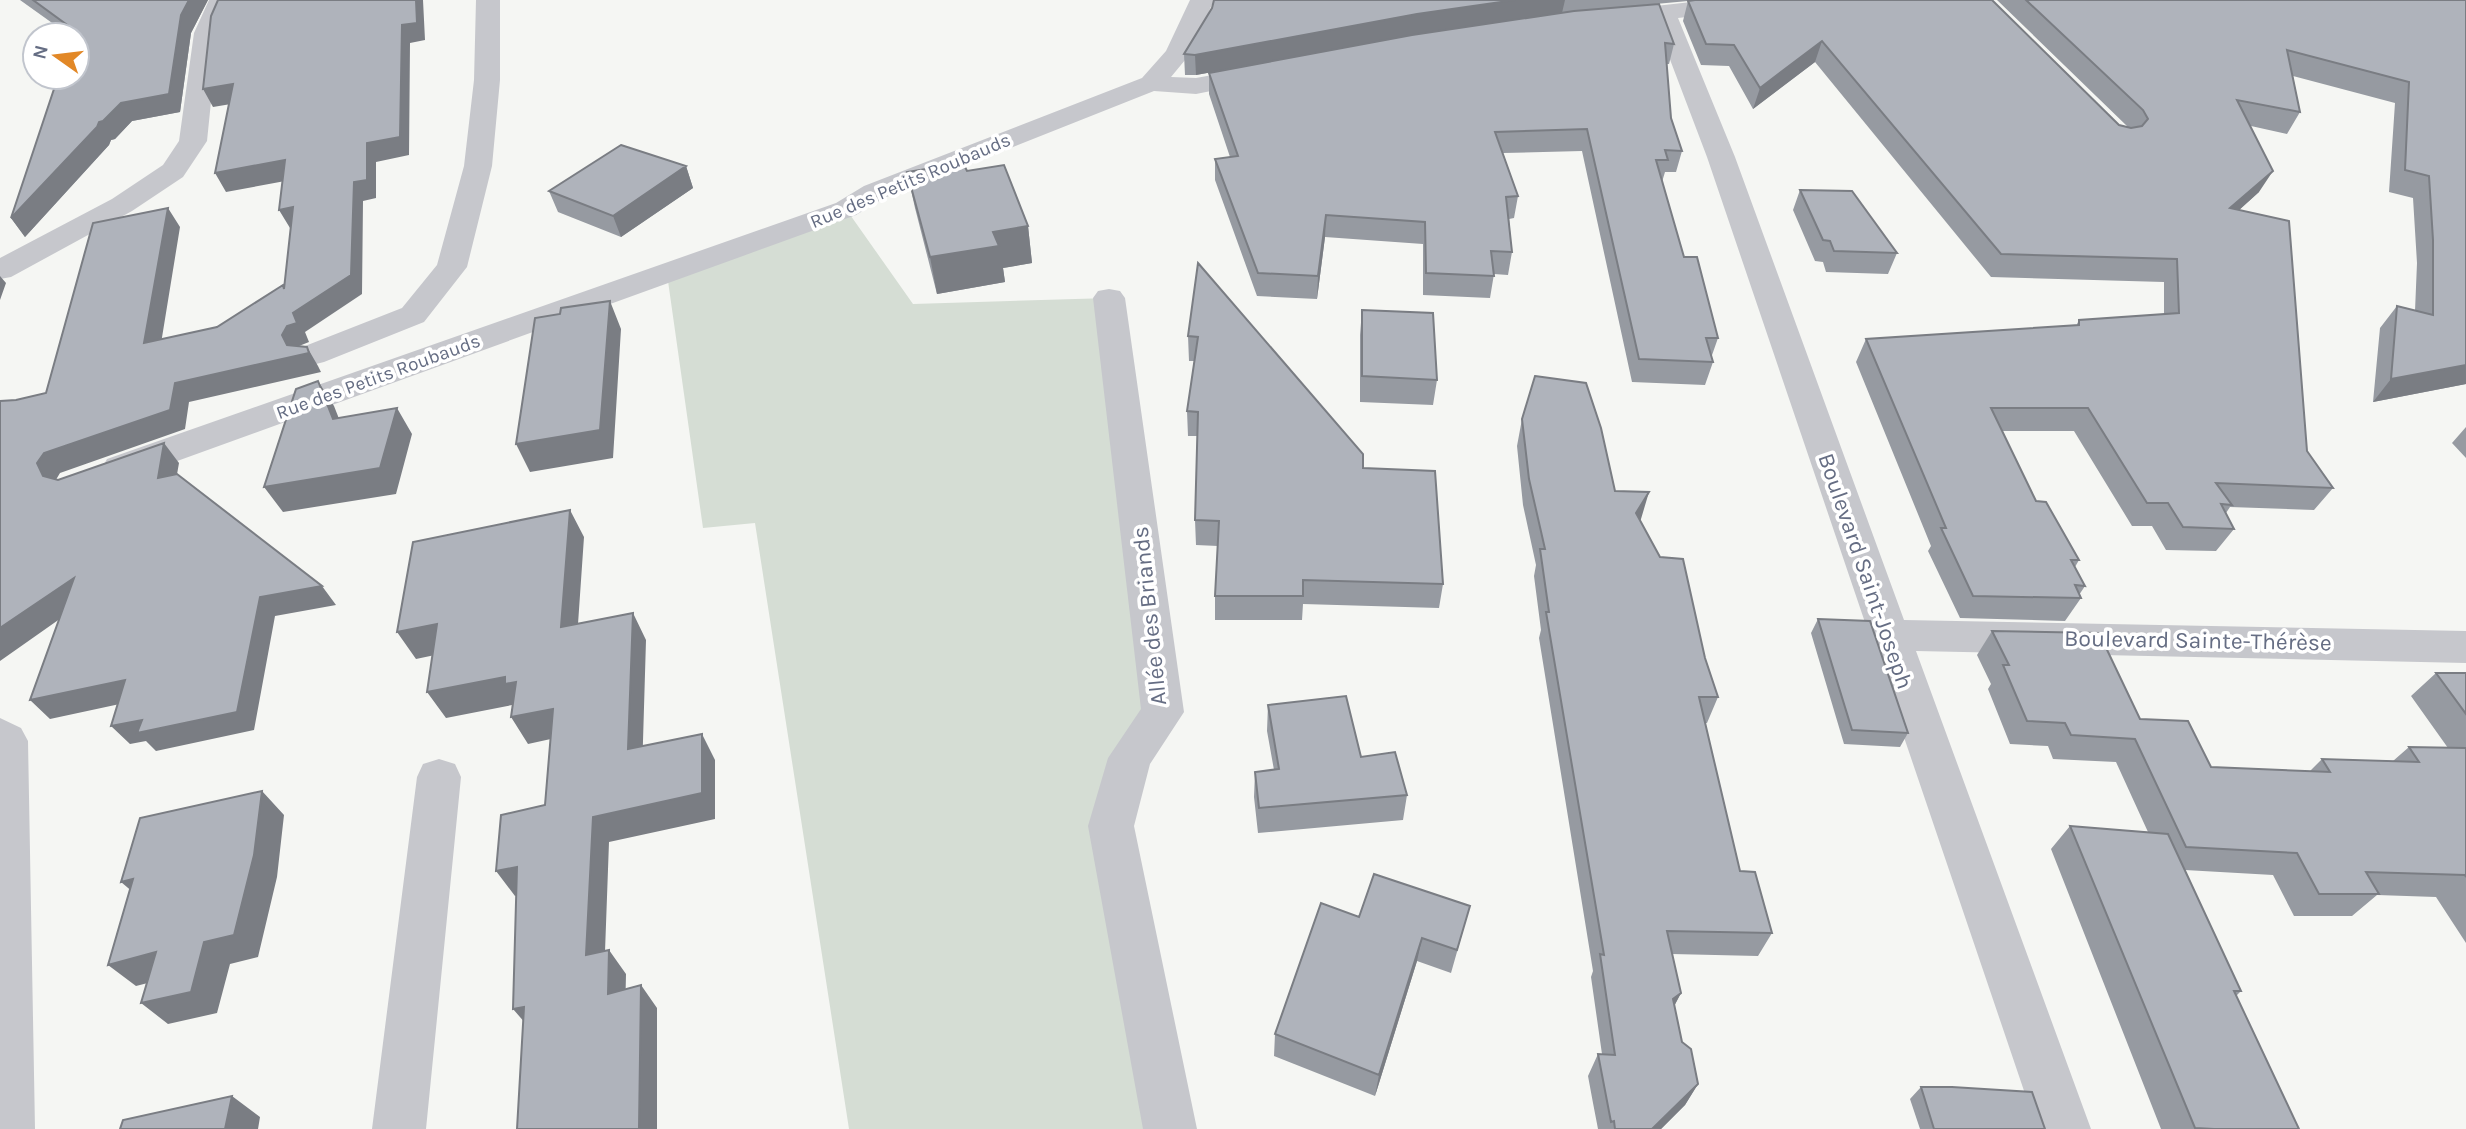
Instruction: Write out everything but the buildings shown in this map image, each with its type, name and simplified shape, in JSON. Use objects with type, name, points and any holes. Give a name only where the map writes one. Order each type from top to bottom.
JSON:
[{"type":"street","points":[[0,270],[122,205],[173,171],[193,141],[206,33],[217,5],[223,0]]},
{"type":"street","points":[[312,355],[413,315],[452,267],[478,166],[487,80],[488,0]]},
{"type":"street","points":[[1151,83],[1177,54],[1202,0]]},
{"type":"street","points":[[1583,21],[1773,0]]},
{"type":"street","name":"Boulevard Saint-Joseph","points":[[1665,14],[1721,157],[2064,1129]]},
{"type":"street","name":"Rue des Petits Roubauds","points":[[88,480],[846,209],[874,192],[1151,83],[1196,86],[1285,70]]},
{"type":"street","name":"Allée des Briands","points":[[1109,298],[1163,712],[1130,758],[1111,826],[1170,1129]]},
{"type":"street","name":"Boulevard Sainte-Thérèse","points":[[1888,635],[2466,647]]},
{"type":"street","points":[[0,736],[6,741],[8,1129]]},
{"type":"street","points":[[399,1129],[439,778]]},
{"type":"shaded area","points":[[846,209],[913,304],[1109,298],[1163,712],[1111,826],[1170,1129],[849,1129],[755,523],[703,528],[667,274]]}]
